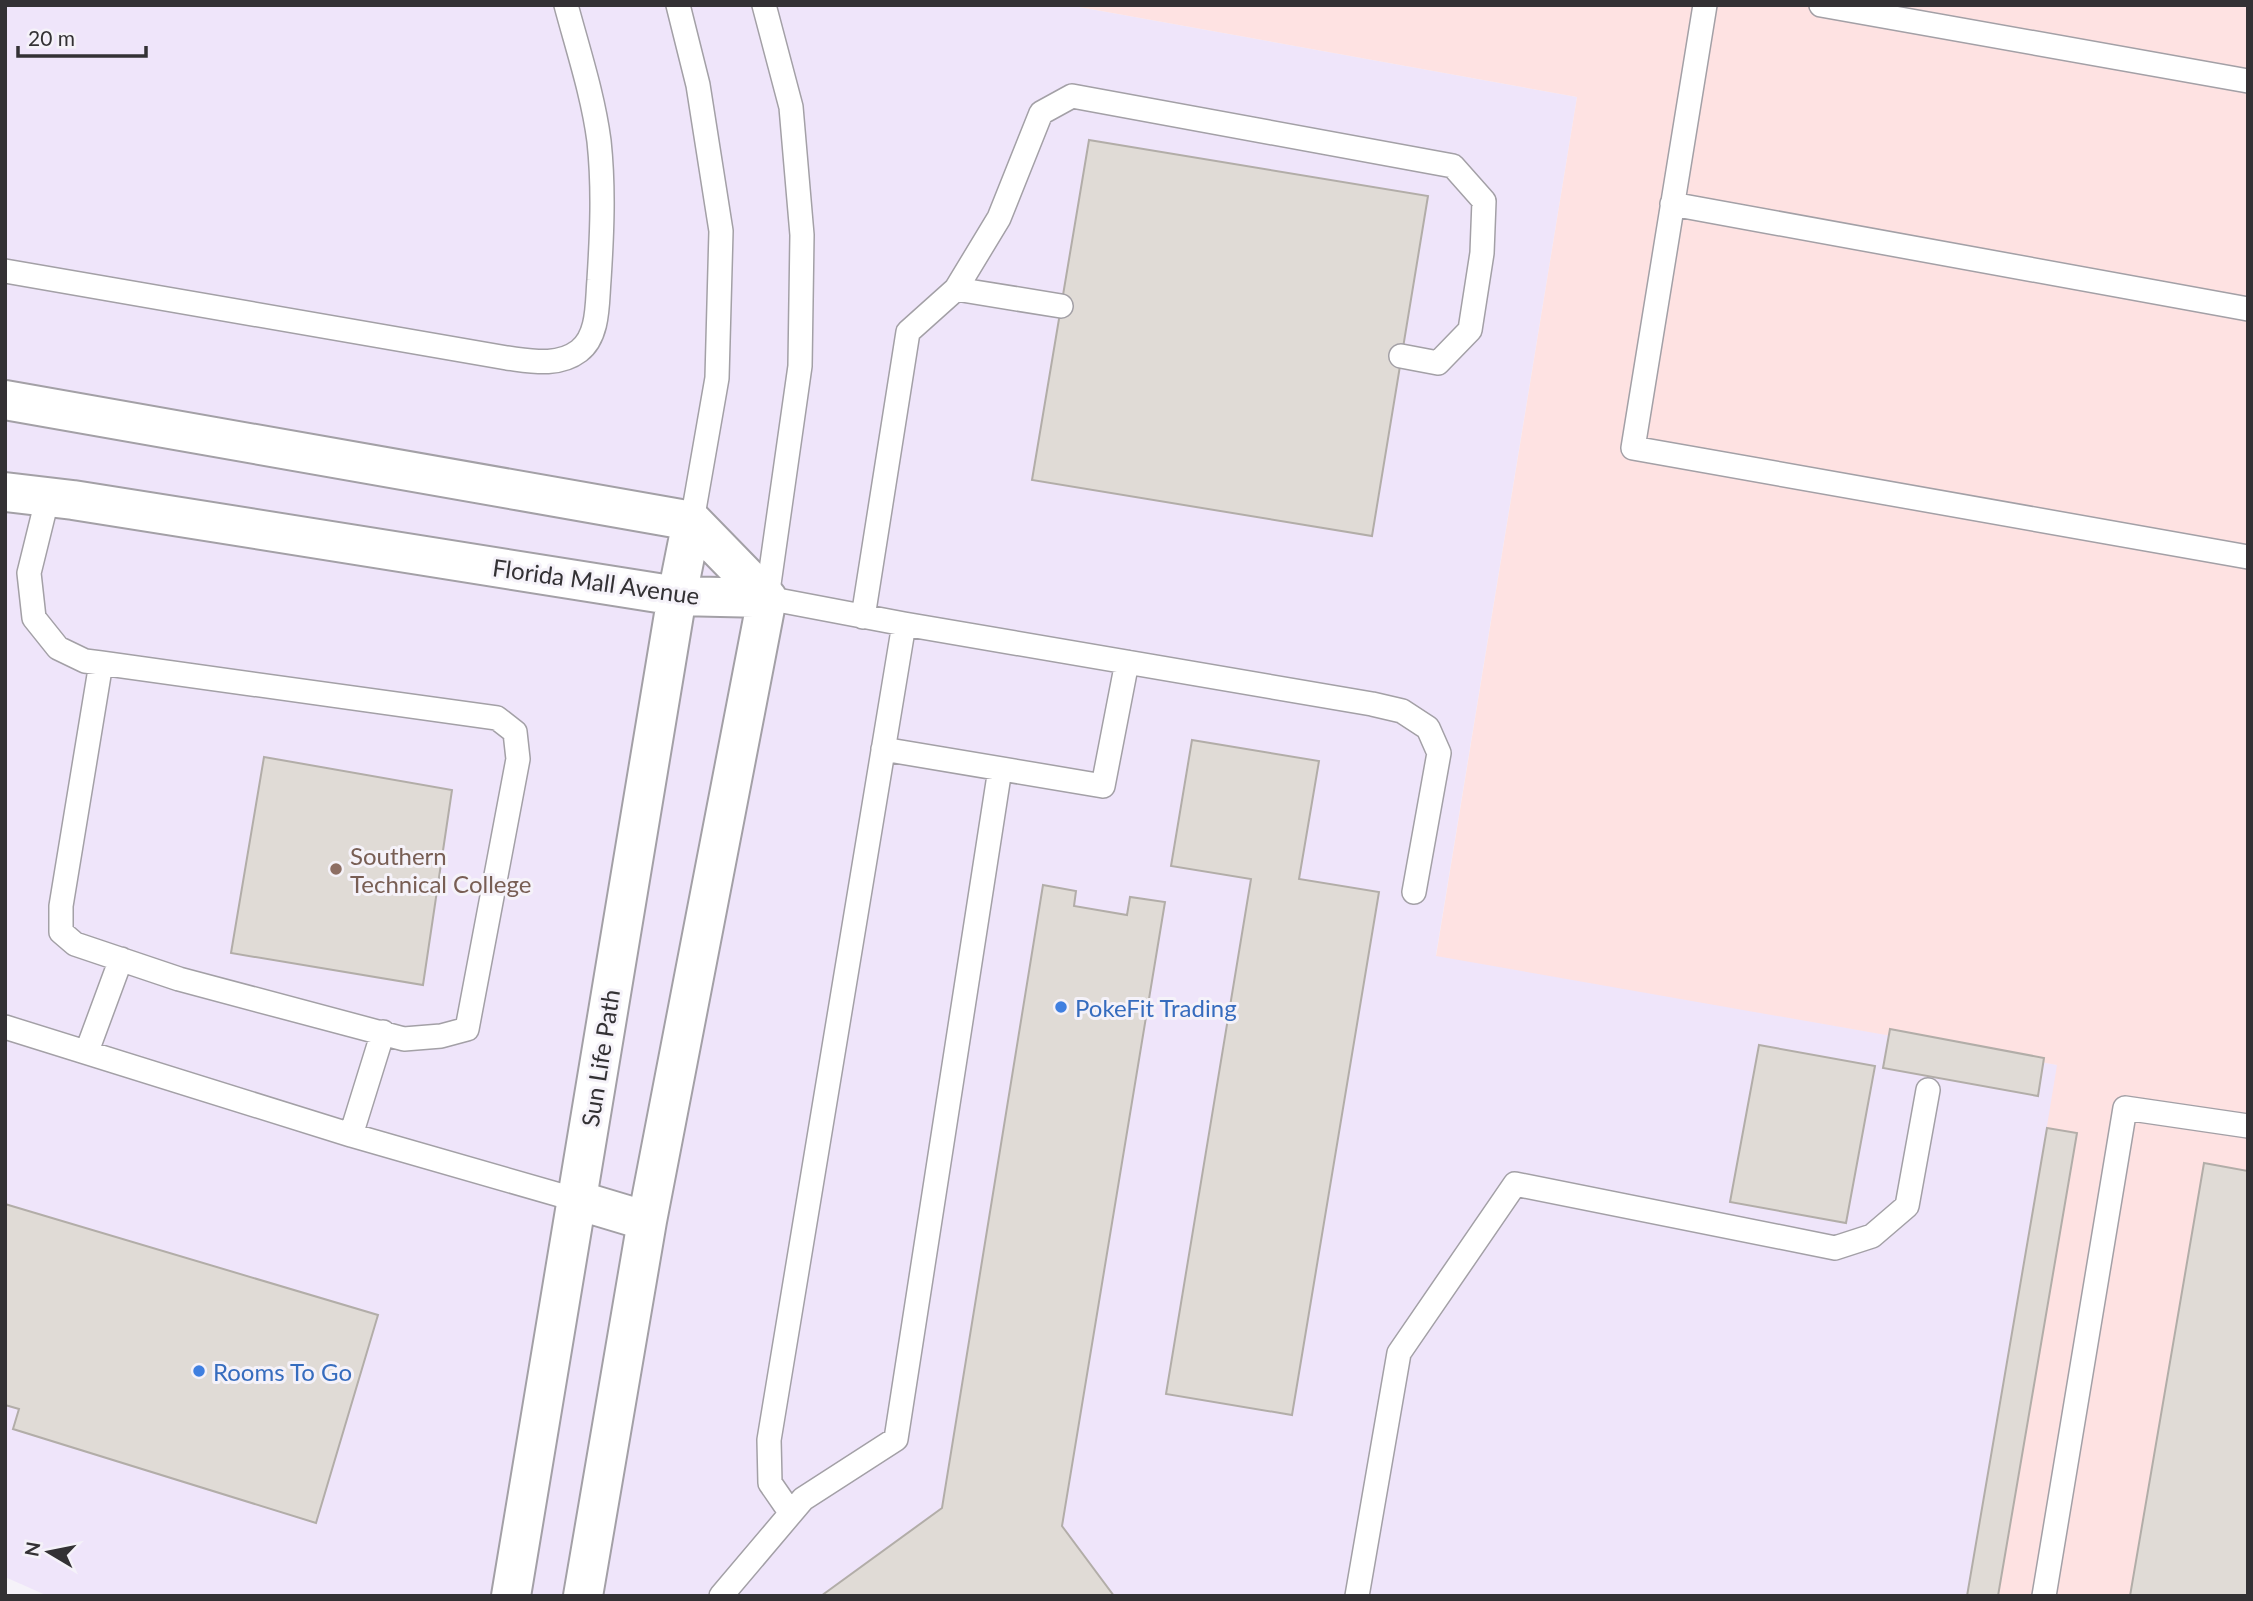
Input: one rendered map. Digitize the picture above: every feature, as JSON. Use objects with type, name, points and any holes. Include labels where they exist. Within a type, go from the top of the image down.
[{"type":"street","points":[[5,400],[692,522]]},
{"type":"street","name":"Florida Mall Avenue","points":[[5,492],[48,496],[677,596],[766,598]]},
{"type":"street","name":"Sun Life Path","points":[[511,1596],[677,596],[692,522]]},
{"type":"street","name":"Florida Mall Avenue","points":[[692,522],[766,598]]},
{"type":"street","points":[[583,1596],[647,1221],[766,598]]},
{"type":"street","points":[[577,1200],[647,1221]]},
{"type":"lane","points":[[5,271],[506,358],[540,362],[562,360],[581,350],[592,333],[597,307],[603,208],[593,108],[566,5]]},
{"type":"lane","points":[[678,5],[698,85],[721,231],[717,378],[692,522]]},
{"type":"lane","points":[[764,5],[791,107],[802,235],[800,366],[766,598],[1402,711],[1429,728],[1439,753],[1414,892]]},
{"type":"lane","points":[[1705,5],[1633,448],[2248,557]]},
{"type":"lane","points":[[1821,5],[2248,81]]},
{"type":"lane","points":[[863,617],[908,332],[956,289],[999,218],[1041,113],[1072,96],[1453,166],[1484,201],[1482,253],[1470,330],[1438,363],[1401,356]]},
{"type":"lane","points":[[1672,204],[2248,309]]},
{"type":"lane","points":[[956,289],[1061,306]]},
{"type":"lane","points":[[48,496],[29,573],[34,618],[58,648],[85,661],[101,663],[497,718],[515,732],[518,760],[467,1029],[441,1036],[404,1039],[179,979],[75,944],[61,932],[61,906],[101,663]]},
{"type":"lane","points":[[790,1512],[770,1483],[769,1440],[904,624]]},
{"type":"lane","points":[[883,749],[1103,786],[1127,663]]},
{"type":"lane","points":[[720,1596],[803,1499],[896,1439],[1000,769]]},
{"type":"lane","points":[[87,1051],[121,959]]},
{"type":"lane","points":[[5,1027],[351,1135],[577,1200]]},
{"type":"lane","points":[[351,1135],[383,1032]]},
{"type":"lane","points":[[1357,1596],[1399,1353],[1515,1184],[1835,1248],[1872,1236],[1908,1206],[1928,1090]]},
{"type":"lane","points":[[2045,1596],[2125,1108],[2248,1126]]},
{"type":"shaded area","points":[[5,5],[1068,5],[1577,97],[1436,955],[2058,1065],[1970,1596],[48,1596],[5,1577]]},
{"type":"shaded area","points":[[1068,5],[2248,5],[2248,1596],[1970,1596],[2057,1065],[1436,956],[1577,97]]},
{"type":"building","points":[[1089,140],[1428,196],[1372,536],[1032,480]]},
{"type":"building","points":[[1192,740],[1319,761],[1299,879],[1379,892],[1292,1415],[1166,1394],[1251,879],[1171,866]]},
{"type":"building","points":[[264,757],[452,790],[423,985],[231,953]]},
{"type":"building","points":[[1043,885],[1076,891],[1074,906],[1127,915],[1130,897],[1165,902],[1062,1526],[1114,1596],[821,1596],[942,1508]]},
{"type":"building","points":[[1890,1029],[2044,1058],[2038,1096],[1883,1068]]},
{"type":"building","points":[[1759,1045],[1875,1066],[1846,1223],[1730,1202]]},
{"type":"building","points":[[2047,1128],[2077,1133],[1998,1596],[1967,1596]]},
{"type":"building","points":[[2204,1163],[2248,1171],[2248,1596],[2130,1596]]},
{"type":"building","points":[[5,1204],[378,1315],[316,1523],[13,1429],[19,1409],[5,1405]]},
{"type":"place","name":"Southern Technical College","points":[[336,869]]},
{"type":"place","name":"PokeFit Trading","points":[[1061,1007]]},
{"type":"place","name":"Rooms To Go","points":[[199,1371]]}]
